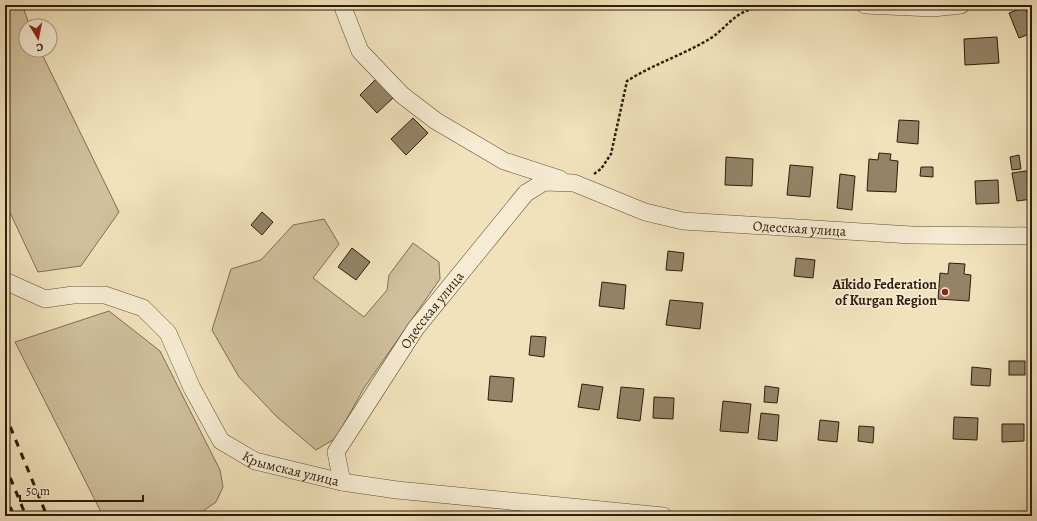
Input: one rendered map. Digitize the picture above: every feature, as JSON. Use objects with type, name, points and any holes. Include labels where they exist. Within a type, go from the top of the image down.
[{"type":"street","name":"Одесская улица","points":[[342,5],[360,52],[402,95],[436,121],[504,162],[574,183],[645,212],[683,221],[911,235],[1032,236]]},
{"type":"street","points":[[865,5],[934,8],[961,5]]},
{"type":"street","name":"Одесская улица","points":[[342,482],[336,452],[416,328],[526,193],[544,182],[574,183]]},
{"type":"street","name":"Крымская улица","points":[[5,281],[45,299],[73,295],[105,295],[143,308],[168,333],[192,388],[221,441],[255,461],[342,482],[398,490],[663,516]]},
{"type":"path","points":[[574,183],[589,178],[601,169],[611,154],[627,81],[649,68],[713,38],[738,15],[754,8],[771,5]]},
{"type":"shaded area","points":[[5,5],[22,5],[27,18],[18,18],[18,58],[44,58],[119,212],[81,266],[38,272],[5,202]]},
{"type":"shaded area","points":[[324,219],[339,244],[313,278],[364,317],[387,290],[389,275],[413,243],[439,262],[440,279],[364,388],[336,438],[316,450],[277,417],[239,377],[212,330],[231,269],[261,260],[293,225]]},
{"type":"shaded area","points":[[109,311],[160,351],[220,470],[223,487],[216,502],[196,516],[103,516],[15,342]]},
{"type":"building","points":[[1025,7],[1032,26],[1032,33],[1019,38],[1009,13]]},
{"type":"building","points":[[997,37],[999,63],[965,65],[964,39]]},
{"type":"building","points":[[376,79],[394,97],[377,113],[360,95]]},
{"type":"building","points":[[413,118],[428,133],[406,155],[391,139]]},
{"type":"building","points":[[899,120],[919,121],[918,144],[897,142]]},
{"type":"building","points":[[879,153],[891,154],[890,160],[898,161],[896,192],[867,191],[869,159],[878,160]]},
{"type":"building","points":[[1019,155],[1021,169],[1012,170],[1010,157]]},
{"type":"building","points":[[726,157],[753,159],[752,186],[725,185]]},
{"type":"building","points":[[790,165],[813,167],[810,197],[787,195]]},
{"type":"building","points":[[921,167],[933,167],[933,177],[920,176]]},
{"type":"building","points":[[1032,170],[1032,199],[1017,201],[1012,173]]},
{"type":"building","points":[[840,174],[855,176],[852,210],[837,208]]},
{"type":"building","points":[[998,180],[999,203],[976,204],[975,181]]},
{"type":"building","points":[[262,212],[273,222],[262,235],[251,225]]},
{"type":"building","points":[[352,248],[370,262],[356,280],[338,267]]},
{"type":"building","points":[[668,251],[684,253],[682,271],[666,270]]},
{"type":"building","points":[[796,258],[815,260],[813,278],[794,276]]},
{"type":"building","points":[[949,263],[965,264],[964,274],[971,275],[969,301],[938,299],[940,273],[948,274]]},
{"type":"building","points":[[1030,273],[1032,273],[1032,295],[1028,295]]},
{"type":"building","points":[[602,282],[626,285],[624,309],[599,306]]},
{"type":"building","points":[[670,300],[703,303],[700,329],[666,325]]},
{"type":"building","points":[[531,336],[546,337],[544,357],[529,355]]},
{"type":"building","points":[[1009,361],[1025,361],[1025,375],[1009,375]]},
{"type":"building","points":[[972,367],[991,369],[990,386],[971,385]]},
{"type":"building","points":[[490,376],[514,378],[512,402],[488,400]]},
{"type":"building","points":[[582,384],[603,387],[599,410],[578,407]]},
{"type":"building","points":[[765,386],[779,388],[777,403],[764,402]]},
{"type":"building","points":[[621,387],[644,389],[640,421],[617,418]]},
{"type":"building","points":[[654,397],[674,398],[673,419],[653,418]]},
{"type":"building","points":[[723,401],[751,404],[748,433],[720,431]]},
{"type":"building","points":[[761,413],[779,415],[777,441],[758,439]]},
{"type":"building","points":[[954,417],[978,418],[977,440],[953,439]]},
{"type":"building","points":[[820,420],[839,422],[837,442],[818,440]]},
{"type":"building","points":[[1002,424],[1024,424],[1024,441],[1002,442]]},
{"type":"building","points":[[859,426],[874,427],[873,443],[858,441]]},
{"type":"railway","points":[[5,414],[47,516]]},
{"type":"railway","points":[[5,465],[26,516]]},
{"type":"railway","points":[[5,494],[14,516]]},
{"type":"place","name":"Aïkido Federation of Kurgan Region","points":[[945,292]]}]
